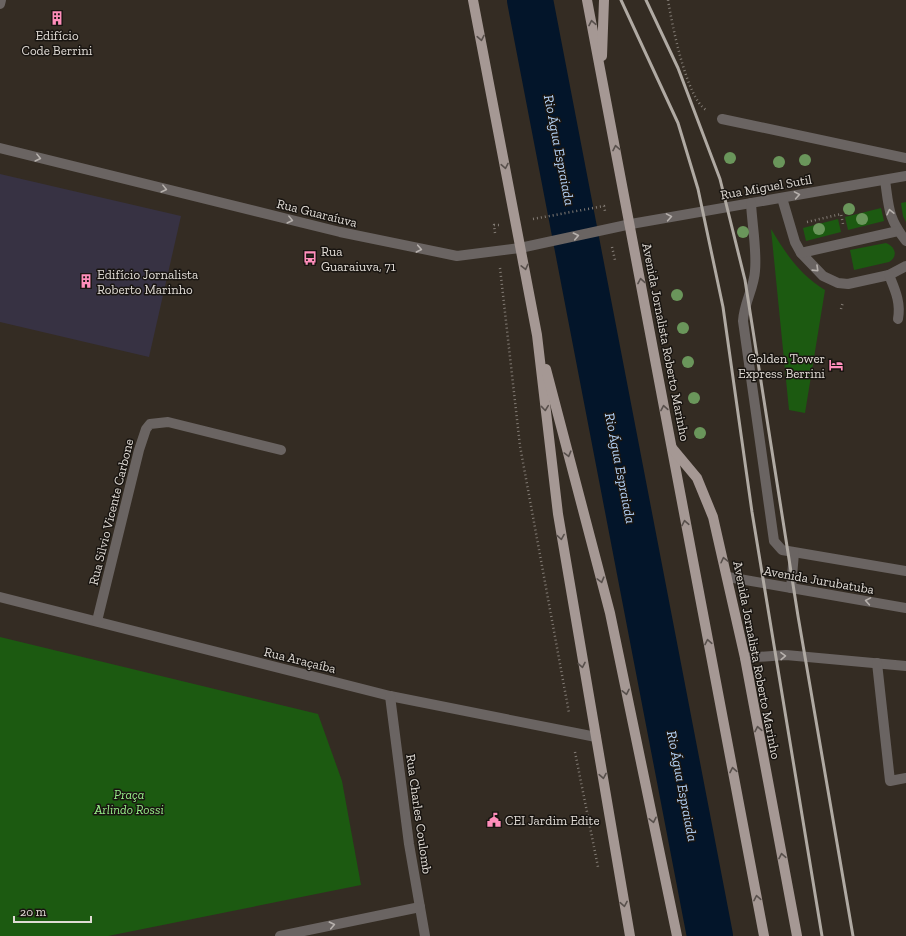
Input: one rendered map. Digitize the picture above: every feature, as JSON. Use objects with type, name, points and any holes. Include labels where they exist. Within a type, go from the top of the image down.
[{"type":"main road","points":[[473,0],[538,335],[558,514],[578,643],[596,737],[630,936]]},
{"type":"main road","name":"Avenida Jornalista Roberto Marinho","points":[[588,0],[631,224],[670,447],[697,478],[713,517],[728,577],[797,936]]},
{"type":"main road","points":[[602,74],[604,0]]},
{"type":"main road","points":[[538,335],[610,613],[677,936]]},
{"type":"main road","points":[[670,447],[764,936]]},
{"type":"street","points":[[0,4],[1,0]]},
{"type":"street","points":[[722,119],[906,158]]},
{"type":"street","name":"Rua Guaraíuva","points":[[0,148],[334,231],[457,256],[520,248],[631,224]]},
{"type":"street","name":"Rua Miguel Sutil","points":[[631,224],[906,176]]},
{"type":"street","points":[[885,180],[891,216],[898,231],[906,241]]},
{"type":"street","points":[[782,198],[789,226],[801,253],[822,276],[838,283],[848,284],[889,275],[906,266]]},
{"type":"street","points":[[751,203],[756,270],[744,307],[743,321],[774,541],[782,550],[794,553],[906,571]]},
{"type":"street","points":[[801,253],[898,231]]},
{"type":"street","points":[[889,275],[898,296],[900,308],[898,319]]},
{"type":"street","name":"Rua Silvio Vicente Carbone","points":[[97,621],[139,450],[146,429],[150,424],[168,422],[280,450]]},
{"type":"street","points":[[791,588],[794,553]]},
{"type":"street","name":"Avenida Jurubatuba","points":[[728,577],[906,608]]},
{"type":"street","name":"Rua Araçaíba","points":[[0,597],[390,696],[596,737]]},
{"type":"street","points":[[744,658],[786,655],[906,666]]},
{"type":"street","points":[[877,663],[890,781],[906,778]]},
{"type":"street","name":"Rua Charles Coulomb","points":[[390,696],[409,844],[425,936]]},
{"type":"street","points":[[280,936],[420,907]]},
{"type":"path","points":[[668,0],[684,68],[699,105],[722,119]]},
{"type":"path","points":[[516,222],[597,207]]},
{"type":"path","points":[[504,291],[520,446],[569,710]]},
{"type":"path","points":[[575,752],[599,875]]},
{"type":"shaded area","points":[[0,174],[181,216],[149,357],[0,322]]},
{"type":"green space","points":[[906,202],[906,222],[903,216],[901,203]]},
{"type":"green space","points":[[881,208],[884,221],[848,230],[845,217]]},
{"type":"green space","points":[[838,219],[841,232],[806,241],[803,228]]},
{"type":"green space","points":[[771,229],[782,247],[801,271],[825,290],[805,413],[789,410]]},
{"type":"green space","points":[[886,243],[894,249],[895,255],[892,260],[854,270],[850,250]]},
{"type":"green space","name":"Praça Arlindo Rossi","points":[[0,637],[318,714],[342,781],[361,885],[108,936],[0,936]]},
{"type":"waterway","name":"Rio Água Espraiada","points":[[530,0],[710,936]]},
{"type":"railway","points":[[621,0],[678,123],[698,189],[723,307],[752,512],[822,936]]},
{"type":"railway","points":[[646,0],[678,68],[720,179],[745,280],[798,616],[853,936]]},
{"type":"place","name":"Edifício Code Berrini","points":[[57,18]]},
{"type":"place","name":"Rua Guaraiuva, 71","points":[[310,258]]},
{"type":"place","name":"Edifício Jornalista Roberto Marinho","points":[[86,281]]},
{"type":"place","name":"Golden Tower Express Berrini","points":[[836,365]]},
{"type":"place","name":"CEI Jardim Edite","points":[[494,820]]}]
